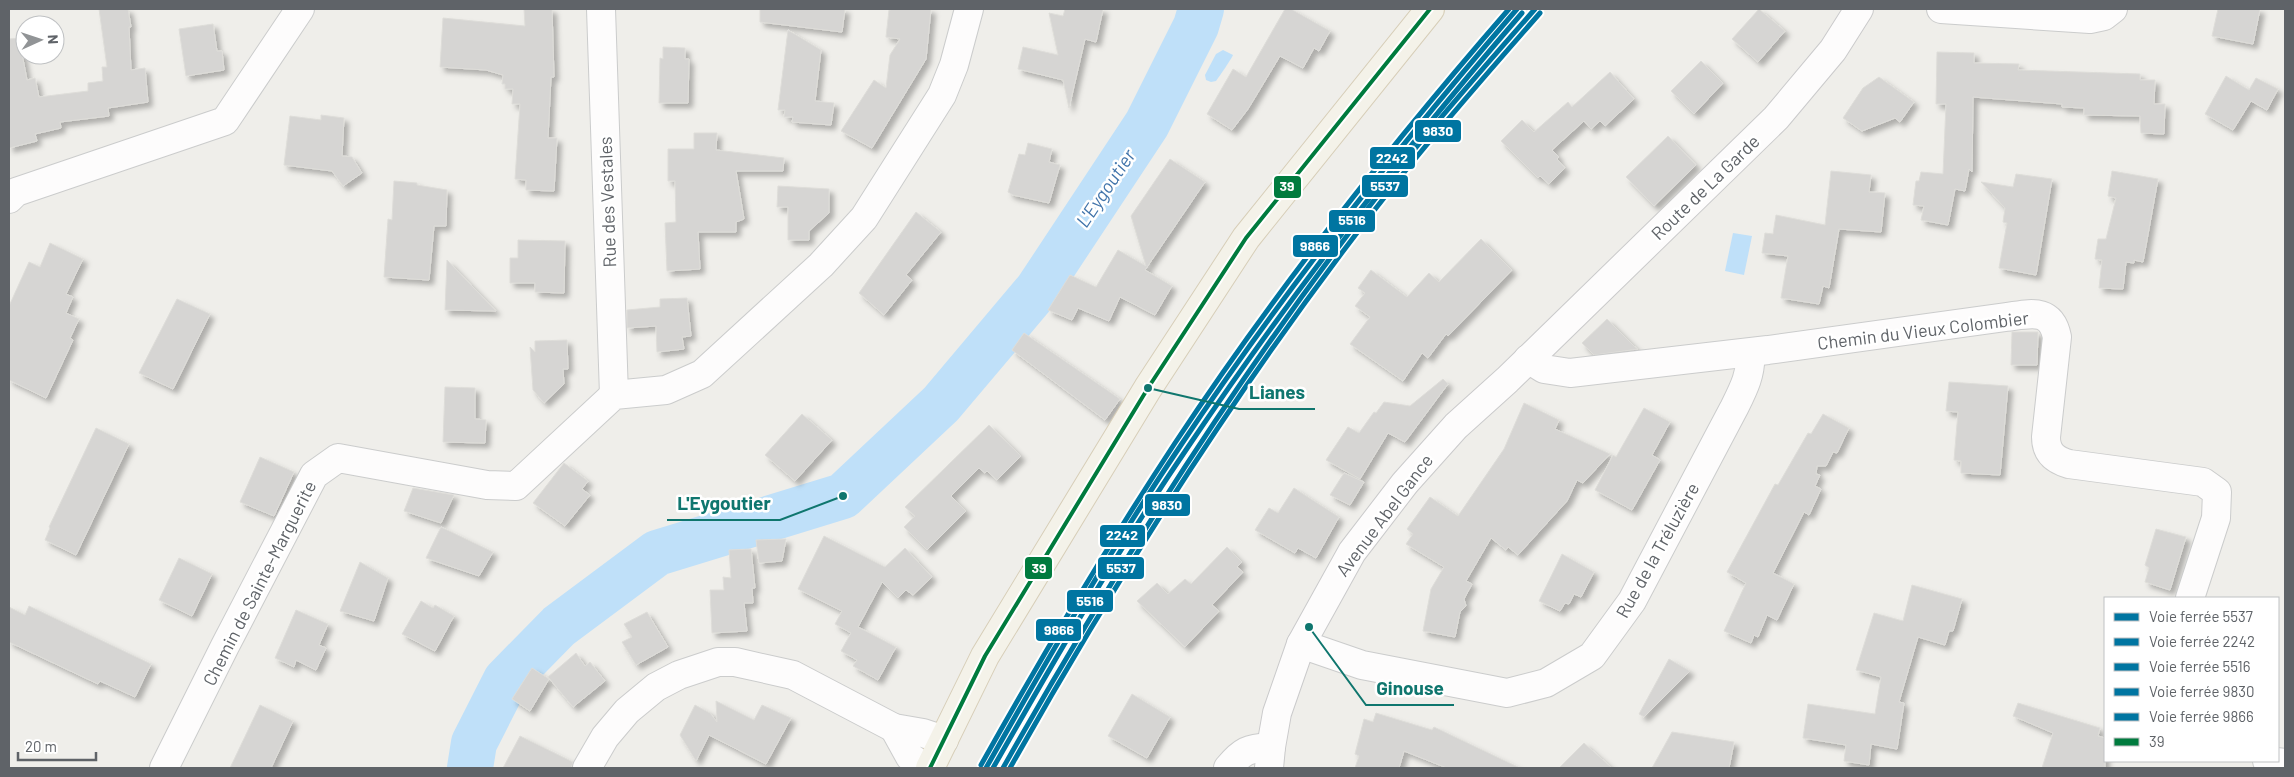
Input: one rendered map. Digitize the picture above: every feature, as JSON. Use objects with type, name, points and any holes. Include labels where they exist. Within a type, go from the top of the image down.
[{"type":"main road","points":[[928,768],[944,740],[985,656],[1158,373],[1246,238],[1430,9]]},
{"type":"street","points":[[9,199],[16,192],[225,121],[300,9]]},
{"type":"street","name":"Rue des Vestales","points":[[601,9],[614,395]]},
{"type":"street","points":[[614,395],[666,390],[702,374],[821,265],[864,218],[942,95],[954,65],[970,9]]},
{"type":"street","name":"Route de La Garde","points":[[1531,355],[1776,118],[1825,60],[1859,9]]},
{"type":"street","points":[[1941,9],[2090,19],[2104,16],[2113,9]]},
{"type":"street","name":"Chemin du Vieux Colombier","points":[[1531,355],[1544,369],[1570,373],[1750,353],[2021,315],[2036,314],[2050,319],[2056,331],[2057,344],[2046,437],[2048,450],[2052,456],[2069,464],[2203,482],[2217,492],[2216,518],[2190,597]]},
{"type":"street","name":"Rue de la Tréluzière","points":[[1301,644],[1362,665],[1507,692],[1546,683],[1592,656],[1632,601],[1734,408],[1746,383],[1750,368],[1750,353]]},
{"type":"street","name":"Avenue Abel Gance","points":[[1270,757],[1277,713],[1301,644],[1352,552],[1405,483],[1456,426],[1531,355]]},
{"type":"street","name":"Chemin de Sainte-Marguerite","points":[[164,768],[229,637],[314,475],[338,458],[487,485],[516,486],[614,395]]},
{"type":"street","points":[[587,768],[605,737],[628,711],[656,687],[679,675],[718,662],[735,662],[793,675],[894,728],[923,733],[944,740]]},
{"type":"street","points":[[894,728],[910,757],[928,768]]},
{"type":"street","points":[[1228,768],[1239,754],[1254,748],[1270,757]]},
{"type":"water","points":[[1223,50],[1233,55],[1232,57],[1216,81],[1206,80],[1205,75],[1216,54]]},
{"type":"water","points":[[1733,233],[1752,236],[1744,275],[1725,271]]},
{"type":"building","points":[[99,9],[128,9],[131,27],[129,27],[131,70],[145,68],[148,102],[108,108],[109,116],[60,122],[61,128],[35,134],[37,141],[9,148],[9,39],[15,38],[15,65],[24,65],[27,80],[35,78],[39,97],[88,91],[88,83],[103,81],[102,67],[107,67]]},
{"type":"building","points":[[524,9],[552,9],[554,77],[551,77],[548,138],[557,138],[554,191],[526,190],[526,180],[515,179],[520,104],[512,104],[513,89],[505,89],[505,84],[502,84],[503,75],[486,70],[440,67],[443,18],[525,26]]},
{"type":"building","points":[[760,9],[845,9],[842,32],[760,22]]},
{"type":"building","points":[[931,9],[926,59],[872,148],[841,131],[874,80],[886,88],[890,55],[900,39],[886,37],[889,10]]},
{"type":"building","points":[[1065,9],[1103,9],[1096,42],[1085,39],[1069,108],[1063,80],[1018,69],[1023,47],[1058,55],[1049,13],[1063,16]]},
{"type":"building","points":[[1285,9],[1291,9],[1330,31],[1319,51],[1314,48],[1303,68],[1280,56],[1248,109],[1232,130],[1207,114],[1233,69],[1246,77]]},
{"type":"building","points":[[1759,9],[1785,31],[1758,62],[1732,39]]},
{"type":"building","points":[[2218,9],[2260,9],[2253,44],[2212,36]]},
{"type":"building","points":[[213,24],[217,51],[222,51],[224,70],[186,76],[179,29]]},
{"type":"building","points":[[788,30],[821,50],[815,101],[834,103],[831,125],[792,122],[793,117],[784,117],[785,110],[778,110]]},
{"type":"building","points":[[663,47],[685,48],[685,59],[689,59],[688,103],[659,103],[660,58],[663,59]]},
{"type":"building","points":[[1937,52],[1974,53],[1974,63],[2019,64],[2018,70],[2140,74],[2140,80],[2155,80],[2154,104],[2165,104],[2164,134],[2141,133],[2140,116],[2084,115],[2084,108],[2062,107],[2062,104],[1973,97],[1972,172],[1969,169],[1965,191],[1955,189],[1948,225],[1921,220],[1924,206],[1913,205],[1916,181],[1919,181],[1921,172],[1943,174],[1946,104],[1936,104]]},
{"type":"building","points":[[1701,61],[1723,83],[1694,114],[1671,91]]},
{"type":"building","points":[[1610,72],[1634,99],[1605,126],[1600,121],[1591,129],[1584,121],[1552,150],[1559,157],[1557,159],[1565,168],[1549,184],[1540,176],[1538,178],[1501,141],[1522,120],[1534,132],[1568,102],[1572,107]]},
{"type":"building","points":[[2226,76],[2249,90],[2256,78],[2278,89],[2267,110],[2251,101],[2233,130],[2205,114]]},
{"type":"building","points":[[1879,77],[1914,102],[1900,122],[1895,118],[1862,131],[1843,118],[1863,88]]},
{"type":"building","points":[[321,115],[344,118],[342,156],[352,157],[362,173],[343,186],[332,171],[284,165],[290,116],[321,120]]},
{"type":"building","points":[[694,133],[717,133],[716,150],[784,158],[783,171],[736,171],[744,219],[736,222],[736,232],[698,232],[700,269],[667,271],[665,223],[676,222],[675,181],[668,181],[668,149],[694,149]]},
{"type":"building","points":[[1668,136],[1696,165],[1654,206],[1626,177]]},
{"type":"building","points":[[1028,143],[1052,149],[1049,162],[1060,165],[1049,203],[1013,195],[1008,192],[1019,154],[1025,155]]},
{"type":"building","points":[[1170,159],[1205,182],[1145,270],[1172,286],[1155,315],[1120,297],[1109,321],[1078,308],[1072,320],[1048,310],[1070,275],[1096,287],[1118,250],[1146,266],[1131,216]]},
{"type":"building","points":[[1831,171],[1871,175],[1869,192],[1885,193],[1881,232],[1839,229],[1829,288],[1823,286],[1819,304],[1781,298],[1788,256],[1762,253],[1765,233],[1773,234],[1776,215],[1825,225]]},
{"type":"building","points":[[2112,171],[2158,179],[2143,262],[2134,260],[2134,263],[2126,262],[2123,289],[2099,288],[2102,260],[2095,259],[2098,239],[2106,239],[2116,198],[2108,196]]},
{"type":"building","points":[[2016,174],[2052,179],[2036,275],[1999,268],[2007,223],[2003,222],[2005,208],[1981,182],[2013,187]]},
{"type":"building","points":[[394,181],[417,183],[417,185],[447,190],[446,226],[434,226],[429,280],[384,277],[388,219],[392,220]]},
{"type":"building","points":[[778,186],[829,189],[829,213],[809,231],[809,240],[788,240],[788,207],[777,207]]},
{"type":"building","points":[[916,212],[941,232],[906,275],[912,280],[884,315],[859,293]]},
{"type":"building","points":[[1481,239],[1512,270],[1448,336],[1446,334],[1428,358],[1422,353],[1403,381],[1350,344],[1370,317],[1355,306],[1365,293],[1358,288],[1371,270],[1407,297],[1429,273],[1439,282]]},
{"type":"building","points":[[518,240],[565,241],[564,293],[535,292],[535,283],[510,283],[510,258],[518,258]]},
{"type":"building","points":[[50,243],[83,259],[66,294],[73,297],[66,313],[79,319],[70,338],[73,340],[46,398],[9,380],[9,306],[29,262],[40,267]]},
{"type":"building","points":[[447,260],[496,311],[445,310]]},
{"type":"building","points":[[687,298],[691,336],[682,337],[684,349],[657,352],[656,326],[627,328],[627,310],[660,307],[660,299]]},
{"type":"building","points":[[177,299],[210,314],[173,389],[139,373]]},
{"type":"building","points":[[1607,319],[1638,349],[1594,355],[1582,343]]},
{"type":"building","points":[[2012,332],[2038,332],[2037,365],[2011,365]]},
{"type":"building","points":[[1024,333],[1120,399],[1105,420],[1012,350]]},
{"type":"building","points":[[567,340],[568,369],[563,369],[564,384],[544,403],[533,390],[530,347],[535,352],[535,341]]},
{"type":"building","points":[[1443,379],[1448,384],[1405,442],[1388,433],[1360,479],[1326,460],[1348,427],[1359,433],[1374,412],[1376,413],[1384,402],[1410,406]]},
{"type":"building","points":[[1949,382],[2008,386],[2000,475],[1961,473],[1961,461],[1954,460],[1958,412],[1946,411]]},
{"type":"building","points":[[445,387],[475,388],[475,419],[486,420],[485,443],[443,442]]},
{"type":"building","points":[[1524,403],[1559,420],[1555,429],[1610,454],[1583,483],[1577,480],[1567,501],[1518,555],[1508,547],[1506,550],[1491,538],[1466,581],[1472,584],[1464,599],[1466,606],[1460,612],[1455,637],[1423,631],[1431,589],[1444,567],[1406,544],[1413,534],[1407,529],[1430,497],[1458,516],[1504,449]]},
{"type":"building","points":[[1644,408],[1670,422],[1652,455],[1660,460],[1632,510],[1595,490],[1613,455],[1616,457]]},
{"type":"building","points":[[802,414],[832,440],[795,481],[765,455]]},
{"type":"building","points":[[1823,414],[1849,428],[1837,453],[1833,452],[1826,466],[1817,466],[1816,474],[1820,475],[1815,486],[1821,489],[1809,515],[1804,512],[1773,573],[1794,584],[1777,620],[1767,615],[1758,637],[1754,635],[1751,643],[1724,631],[1746,583],[1727,572],[1775,484],[1778,485],[1808,433],[1811,434]]},
{"type":"building","points":[[989,425],[1021,456],[997,480],[987,471],[985,473],[979,468],[951,496],[966,511],[927,550],[904,527],[915,516],[905,507]]},
{"type":"building","points":[[96,428],[129,444],[76,555],[45,540],[49,527]]},
{"type":"building","points":[[260,457],[294,472],[274,516],[240,502]]},
{"type":"building","points":[[564,463],[588,481],[582,489],[590,495],[565,526],[533,503]]},
{"type":"building","points":[[1344,473],[1364,482],[1350,505],[1330,495]]},
{"type":"building","points":[[413,488],[454,495],[441,523],[404,511]]},
{"type":"building","points":[[1294,488],[1339,517],[1316,558],[1298,548],[1295,553],[1255,530],[1269,508],[1278,513]]},
{"type":"building","points":[[441,527],[493,552],[479,576],[426,558]]},
{"type":"building","points":[[2156,529],[2186,537],[2170,590],[2145,582],[2149,568],[2145,565]]},
{"type":"building","points":[[824,536],[885,567],[905,548],[932,577],[913,595],[906,590],[898,598],[882,582],[858,627],[896,647],[878,680],[853,666],[857,660],[841,651],[851,633],[835,624],[842,611],[798,589]]},
{"type":"building","points":[[786,539],[782,561],[759,563],[756,540]]},
{"type":"building","points":[[1227,547],[1242,562],[1237,567],[1243,572],[1212,605],[1219,611],[1185,647],[1137,601],[1157,583],[1168,594],[1185,579],[1191,584]]},
{"type":"building","points":[[751,549],[755,588],[752,588],[753,603],[744,603],[747,631],[712,633],[710,590],[724,590],[723,577],[731,578],[729,550]]},
{"type":"building","points":[[1562,554],[1594,572],[1581,597],[1574,594],[1569,604],[1565,603],[1560,611],[1539,601]]},
{"type":"building","points":[[179,558],[212,574],[192,616],[159,600]]},
{"type":"building","points":[[360,562],[388,578],[374,621],[340,611]]},
{"type":"building","points":[[1912,585],[1962,599],[1953,631],[1949,631],[1945,645],[1918,637],[1899,702],[1904,703],[1897,749],[1871,744],[1869,765],[1844,761],[1846,745],[1803,738],[1808,704],[1875,714],[1881,677],[1856,670],[1874,613],[1903,621]]},
{"type":"building","points":[[421,601],[433,608],[435,605],[454,616],[435,651],[402,634]]},
{"type":"building","points":[[29,606],[151,664],[135,697],[100,681],[98,684],[9,642],[9,607],[25,615]]},
{"type":"building","points":[[296,610],[328,624],[319,645],[326,648],[316,670],[296,660],[294,667],[275,658]]},
{"type":"building","points":[[647,612],[668,647],[636,665],[622,642],[632,637],[624,624]]},
{"type":"building","points":[[576,653],[585,666],[590,662],[605,681],[573,707],[548,677]]},
{"type":"building","points":[[1669,659],[1690,671],[1644,717],[1639,714]]},
{"type":"building","points":[[532,668],[549,679],[530,711],[512,699]]},
{"type":"building","points":[[1132,694],[1170,717],[1147,758],[1108,736]]},
{"type":"building","points":[[716,701],[754,720],[762,705],[791,718],[766,764],[709,735],[696,761],[680,735],[695,705],[710,713],[717,722]]},
{"type":"building","points":[[2018,703],[2100,728],[2098,736],[2104,738],[2105,768],[2042,768],[2053,733],[2013,716]]},
{"type":"building","points":[[260,705],[293,721],[271,768],[230,768]]},
{"type":"building","points":[[1376,713],[1432,730],[1434,727],[1520,768],[1447,768],[1404,751],[1399,768],[1355,768],[1359,756],[1355,754],[1364,719],[1373,722]]},
{"type":"building","points":[[1672,732],[1734,742],[1729,768],[1652,768]]},
{"type":"building","points":[[520,736],[573,762],[571,768],[503,768]]},
{"type":"building","points":[[1584,743],[1612,768],[1559,768]]},
{"type":"waterway","name":"L'Eygoutier","points":[[470,768],[474,743],[506,680],[559,626],[657,553],[843,496],[941,404],[1038,289],[1147,124],[1196,26],[1201,9]]},
{"type":"rail line","name":"9866","points":[[981,765],[1099,562],[1213,386],[1335,220],[1420,114],[1509,9]]},
{"type":"rail line","name":"2242","points":[[986,768],[1056,645],[1105,564],[1155,484],[1220,388],[1300,276],[1342,222],[1428,114],[1517,9]]},
{"type":"rail line","name":"5537","points":[[1003,768],[1092,615],[1139,539],[1186,465],[1286,318],[1393,176],[1535,9]]},
{"type":"rail line","name":"5516","points":[[993,768],[1111,566],[1227,390],[1266,335],[1390,171],[1522,13]]},
{"type":"rail line","name":"9830","points":[[1010,768],[1145,540],[1241,393],[1344,250],[1415,158],[1540,13]]},
{"type":"transit line","name":"39","points":[[930,768],[985,656],[1148,388],[1246,238],[1430,9]]},
{"type":"place","name":"Lianes","points":[[1148,388]]},
{"type":"place","name":"L'Eygoutier","points":[[843,496]]},
{"type":"place","name":"Ginouse","points":[[1309,627]]}]
